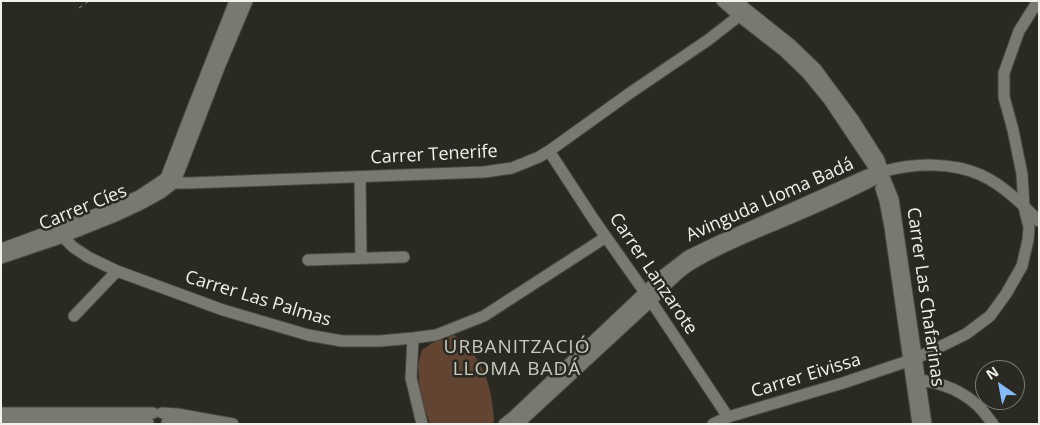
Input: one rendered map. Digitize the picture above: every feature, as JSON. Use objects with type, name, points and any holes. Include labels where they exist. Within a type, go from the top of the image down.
[{"type":"street","points":[[170,180],[194,105],[236,1]]},
{"type":"street","points":[[170,180],[180,169],[220,64],[247,1]]},
{"type":"street","points":[[722,1],[784,51],[807,73],[829,100],[880,174]]},
{"type":"street","points":[[736,1],[790,44],[816,69],[853,119],[879,160],[880,174]]},
{"type":"street","name":"Carrer Eivissa","points":[[713,424],[728,417],[844,383],[912,360],[966,334],[990,316],[1006,294],[1022,266],[1028,240],[1029,228],[1024,207],[1022,174],[1004,97],[1004,73],[1019,31],[1038,1]]},
{"type":"street","points":[[739,16],[752,14]]},
{"type":"street","name":"Carrer Tenerife","points":[[170,180],[360,177],[484,172],[512,168],[539,158],[708,40],[739,16]]},
{"type":"street","name":"Carrer Lanzarote","points":[[549,151],[728,417]]},
{"type":"street","name":"Avinguda Lloma Badá","points":[[518,424],[648,296],[662,276],[688,256],[865,176],[880,174],[902,167],[954,167],[981,175],[1001,188],[1039,221]]},
{"type":"street","name":"Carrer Las Chafarinas","points":[[880,174],[893,199],[918,424]]},
{"type":"street","points":[[360,177],[361,258]]},
{"type":"street","name":"Carrer Cíes","points":[[1,249],[113,217],[161,194],[170,180]]},
{"type":"street","name":"Carrer Cíes","points":[[1,258],[61,233]]},
{"type":"street","name":"Carrer Las Palmas","points":[[61,233],[73,247],[88,257],[117,271],[223,310],[308,335],[342,341],[380,341],[414,338],[436,334],[484,316],[606,237]]},
{"type":"street","points":[[308,260],[404,257]]},
{"type":"street","points":[[74,316],[117,271]]},
{"type":"street","name":"Avinguda Lloma Badá","points":[[504,424],[648,296]]},
{"type":"street","points":[[414,338],[411,378],[422,424]]},
{"type":"street","name":"Carrer Las Chafarinas","points":[[912,360],[920,380],[926,424]]},
{"type":"street","points":[[920,380],[937,382],[961,392],[978,405],[993,424]]},
{"type":"street","points":[[1,413],[157,420],[189,424]]},
{"type":"street","points":[[1,422],[157,420],[177,414],[233,424]]},
{"type":"path","points":[[79,8],[89,1]]},
{"type":"shaded area","points":[[454,335],[473,353],[484,374],[493,409],[494,422],[491,424],[430,424],[420,395],[418,365],[422,350],[432,343]]},
{"type":"district","name":"URBANITZACIÓ LLOMA BADÁ","points":[[517,359]]}]
